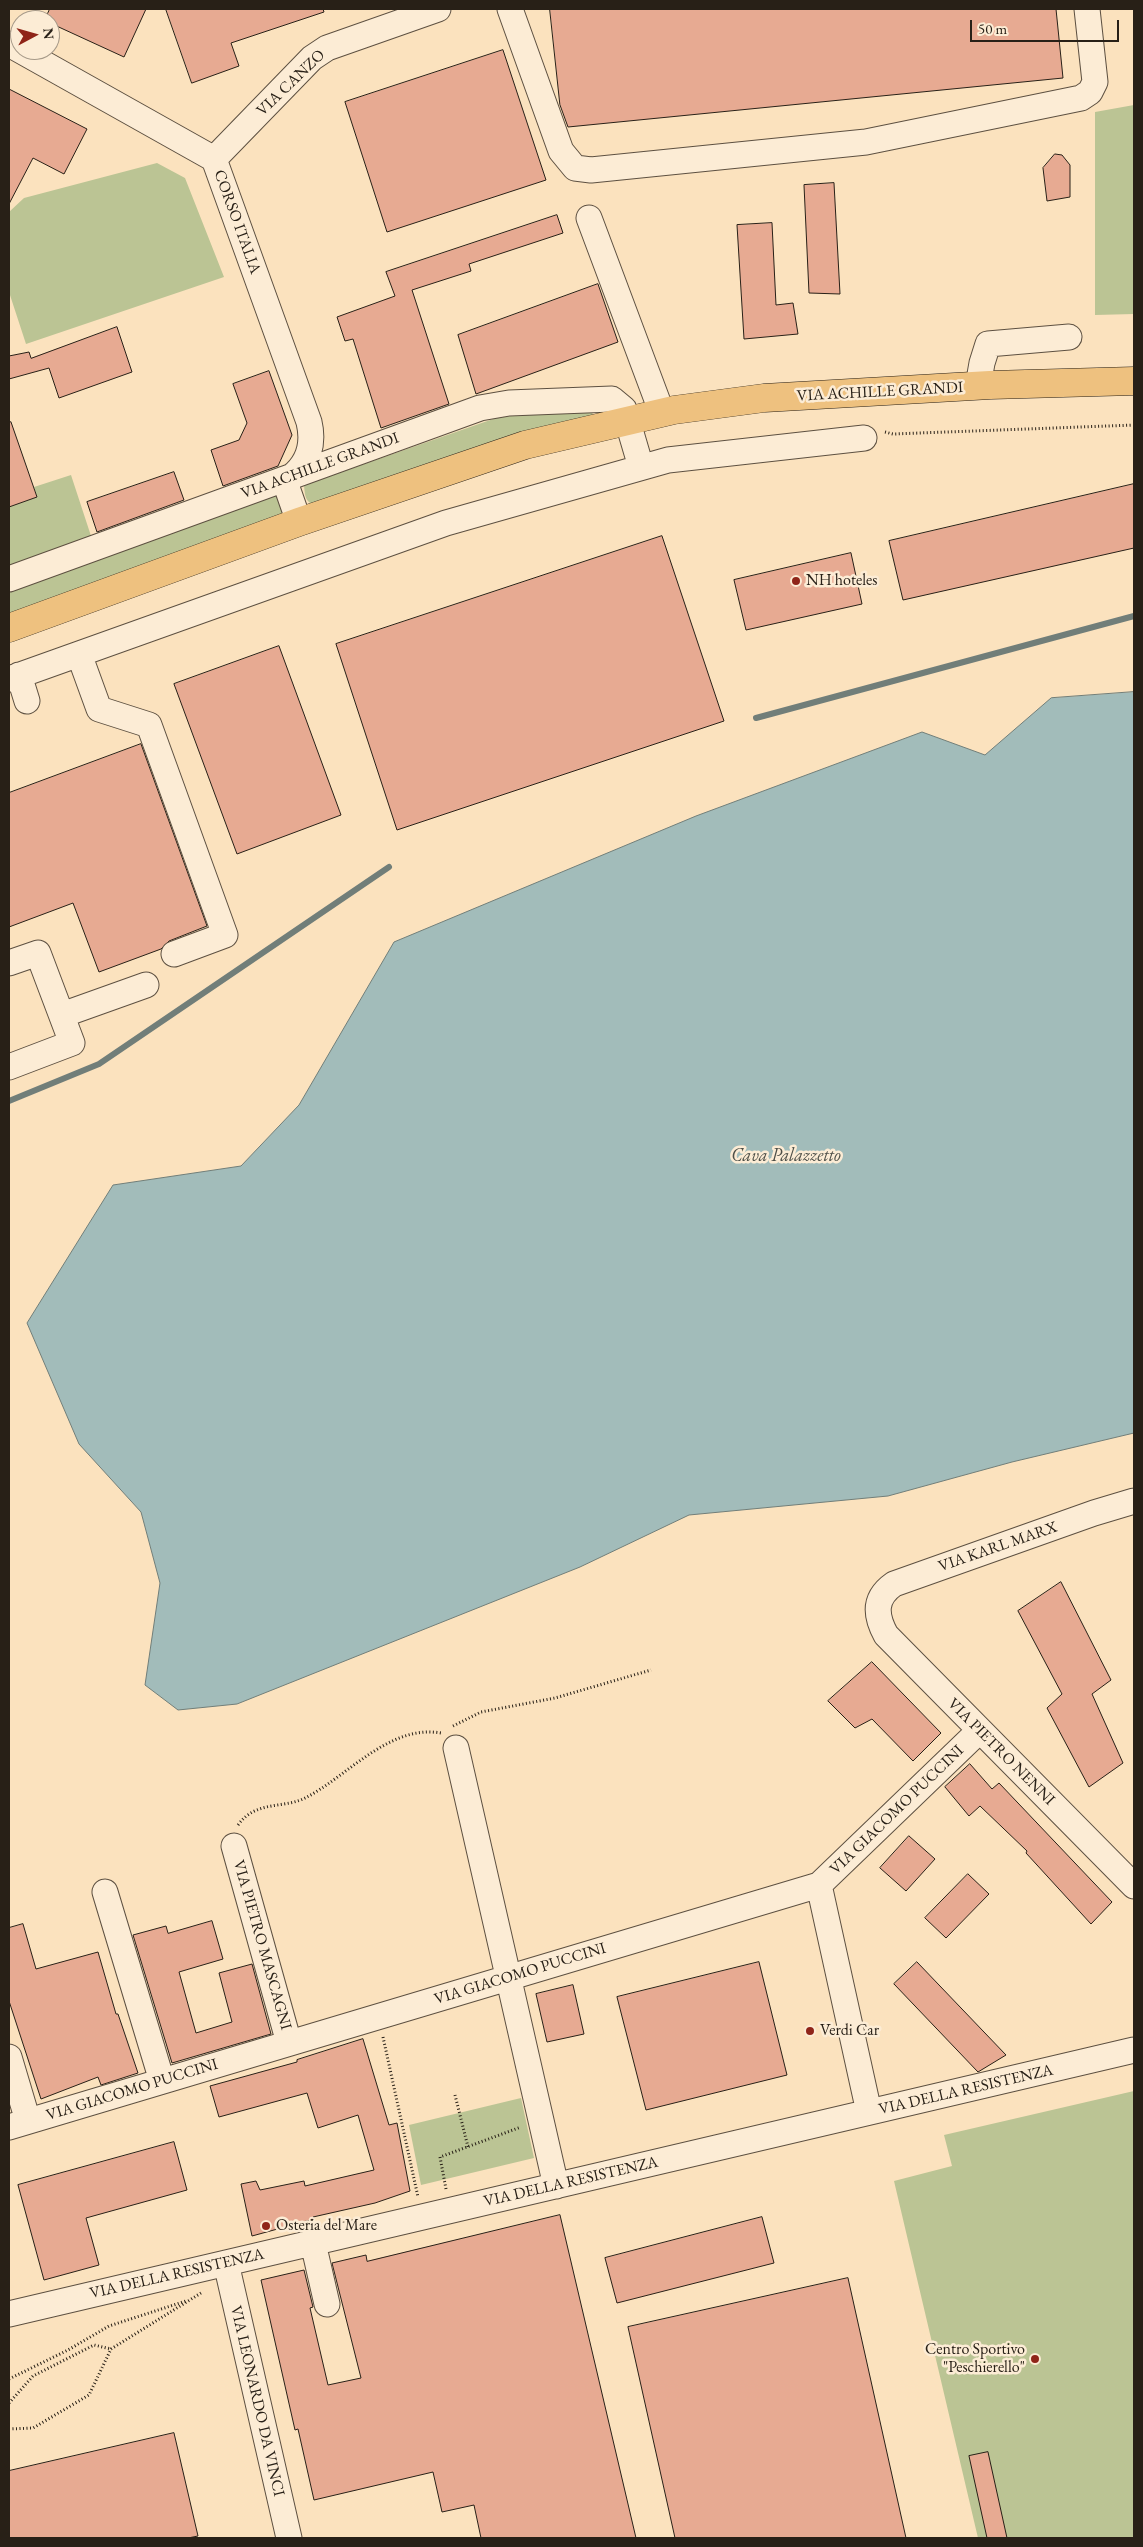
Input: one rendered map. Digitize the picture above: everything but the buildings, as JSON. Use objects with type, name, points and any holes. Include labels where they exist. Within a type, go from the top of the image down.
[{"type":"main road","name":"VIA ACHILLE GRANDI","points":[[9,628],[300,522],[525,445],[662,413],[724,402],[764,398],[978,386],[1134,381]]},
{"type":"street","name":"VIA CANZO","points":[[214,159],[312,58],[326,48],[397,15],[438,9]]},
{"type":"street","points":[[510,9],[561,151],[575,168],[591,170],[866,142],[1081,98],[1090,92],[1095,82],[1087,9]]},
{"type":"street","name":"CORSO ITALIA","points":[[9,44],[214,159],[309,422],[311,441],[308,453],[299,470],[288,478]]},
{"type":"street","points":[[590,218],[662,413]]},
{"type":"street","points":[[978,386],[988,344],[1069,337]]},
{"type":"street","name":"VIA ACHILLE GRANDI","points":[[9,579],[480,408],[509,403],[612,399],[624,409],[628,421]]},
{"type":"street","points":[[628,421],[641,467]]},
{"type":"street","name":"CORSO ITALIA","points":[[309,422],[324,440],[340,452],[352,455]]},
{"type":"street","points":[[27,700],[14,677],[446,523],[668,460],[864,438]]},
{"type":"street","points":[[288,478],[300,522]]},
{"type":"street","points":[[79,654],[98,710],[149,726],[225,935],[174,954]]},
{"type":"street","points":[[9,963],[38,952],[72,1043],[9,1067]]},
{"type":"street","points":[[62,1015],[146,985]]},
{"type":"street","name":"VIA KARL MARX","points":[[877,1611],[879,1598],[884,1590],[894,1584],[1094,1513],[1134,1501]]},
{"type":"street","name":"VIA PIETRO NENNI","points":[[877,1611],[880,1624],[886,1635],[1134,1886]]},
{"type":"street","name":"VIA GIACOMO PUCCINI","points":[[18,2124],[819,1885],[979,1731]]},
{"type":"street","points":[[452,1742],[556,2186]]},
{"type":"street","name":"VIA PIETRO MASCAGNI","points":[[234,1846],[289,2043]]},
{"type":"street","points":[[819,1885],[868,2112]]},
{"type":"street","points":[[104,1892],[162,2081]]},
{"type":"street","name":"VIA DELLA RESISTENZA","points":[[9,2314],[228,2269],[313,2243],[1134,2050]]},
{"type":"street","points":[[9,2057],[18,2124]]},
{"type":"street","points":[[313,2243],[327,2304]]},
{"type":"street","name":"VIA LEONARDO DA VINCI","points":[[228,2269],[289,2538]]},
{"type":"path","points":[[234,1846],[233,1834],[236,1828],[252,1812],[305,1798],[392,1741],[432,1731],[452,1742],[456,1723],[481,1712],[555,1698],[651,1670]]},
{"type":"path","points":[[378,2016],[423,2217]]},
{"type":"path","points":[[456,2095],[468,2147]]},
{"type":"path","points":[[451,2210],[440,2157],[540,2119]]},
{"type":"path","points":[[9,2429],[33,2428],[89,2395],[111,2349],[191,2299],[228,2269]]},
{"type":"path","points":[[9,2379],[68,2350],[110,2326],[191,2299]]},
{"type":"path","points":[[9,2403],[33,2376],[94,2345],[111,2349]]},
{"type":"green space","points":[[1134,105],[1134,314],[1095,315],[1095,112]]},
{"type":"green space","points":[[157,163],[185,178],[224,277],[26,344],[9,292],[9,212],[24,198]]},
{"type":"green space","points":[[591,405],[593,417],[316,506],[310,503],[305,495],[304,485],[496,418]]},
{"type":"green space","points":[[71,475],[91,536],[9,566],[9,507],[37,497],[34,487]]},
{"type":"green space","points":[[280,495],[285,514],[9,617],[9,590]]},
{"type":"green space","name":"Centro Sportivo \"Peschierello\"","points":[[1134,2091],[1134,2538],[978,2538],[894,2181],[952,2166],[944,2135]]},
{"type":"green space","points":[[521,2098],[534,2158],[421,2185],[409,2125]]},
{"type":"water","name":"Cava Palazzetto","points":[[1134,692],[1134,1433],[1012,1462],[888,1496],[689,1515],[580,1567],[237,1704],[178,1710],[145,1685],[160,1583],[141,1512],[79,1444],[27,1323],[113,1185],[241,1166],[299,1105],[394,942],[696,816],[922,732],[985,755],[1051,698]]},
{"type":"waterway","points":[[756,718],[1134,616]]},
{"type":"waterway","points":[[9,1101],[99,1064],[389,867]]},
{"type":"place","name":"NH hoteles","points":[[796,581]]},
{"type":"place","name":"Verdi Car","points":[[810,2031]]},
{"type":"place","name":"Osteria del Mare","points":[[266,2226]]},
{"type":"place","name":"Centro Sportivo \"Peschierello\"","points":[[1035,2359]]}]
